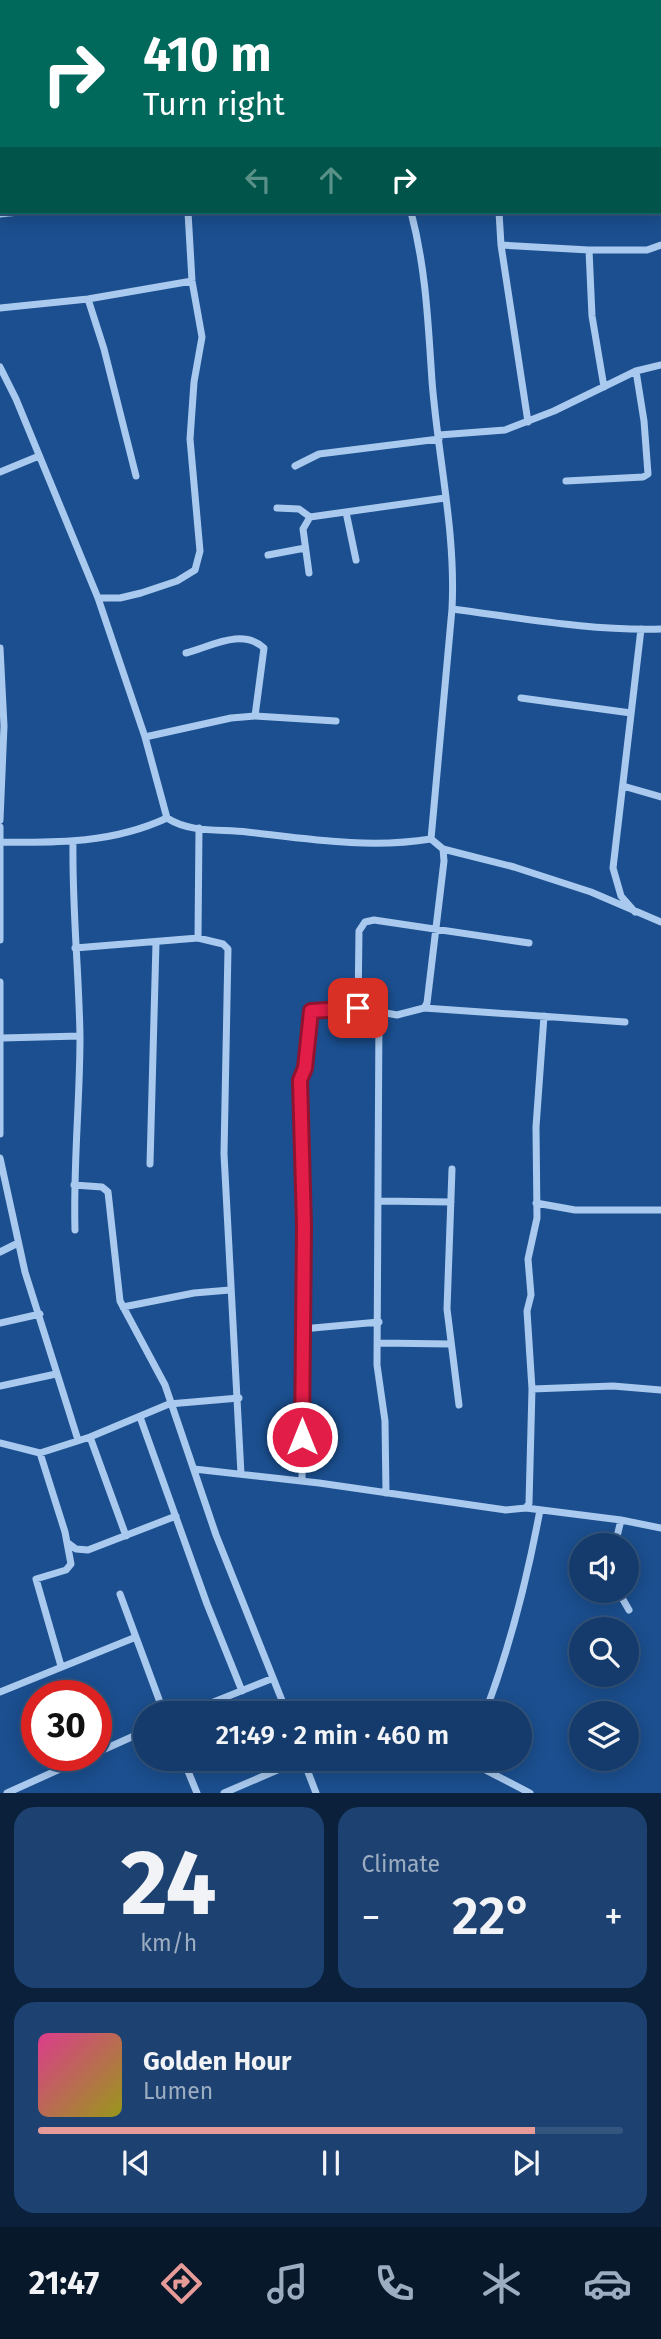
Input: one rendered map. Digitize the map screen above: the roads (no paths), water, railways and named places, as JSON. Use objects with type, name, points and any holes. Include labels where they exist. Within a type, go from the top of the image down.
[{"type":"street","points":[[97,598],[120,598],[177,581],[195,570],[200,551],[190,439],[194,382],[201,337],[192,281],[188,214]]},
{"type":"street","points":[[411,214],[428,292],[432,381],[453,548],[452,609],[431,839]]},
{"type":"street","points":[[499,214],[501,245],[528,422]]},
{"type":"street","points":[[501,245],[589,250],[647,250],[661,245]]},
{"type":"street","points":[[589,250],[592,316],[604,387]]},
{"type":"street","points":[[0,308],[88,299],[192,281]]},
{"type":"street","points":[[88,299],[104,349],[136,476]]},
{"type":"street","points":[[295,466],[319,454],[505,430],[528,422],[636,371],[661,365]]},
{"type":"street","points":[[0,366],[97,598],[145,737],[167,818],[178,825],[296,840],[395,844],[431,839],[443,849],[514,867],[591,892],[661,922]]},
{"type":"street","points":[[566,481],[643,477],[648,474],[645,421],[636,371]]},
{"type":"street","points":[[0,472],[38,456]]},
{"type":"street","points":[[277,508],[299,509],[310,517],[445,498]]},
{"type":"street","points":[[346,512],[356,560]]},
{"type":"street","points":[[309,573],[303,529],[310,517]]},
{"type":"street","points":[[268,555],[305,548]]},
{"type":"street","points":[[452,609],[661,629]]},
{"type":"street","points":[[635,912],[621,896],[613,868],[641,629]]},
{"type":"street","points":[[186,653],[243,636],[256,640],[264,648],[255,716]]},
{"type":"street","points":[[0,648],[4,726],[0,820]]},
{"type":"street","points":[[521,698],[631,713]]},
{"type":"street","points":[[145,737],[255,716],[336,720]]},
{"type":"street","points":[[623,786],[661,797]]},
{"type":"street","points":[[0,842],[74,843],[125,833],[167,818]]},
{"type":"street","points":[[0,827],[0,940]]},
{"type":"street","points":[[198,938],[199,828]]},
{"type":"street","points":[[74,843],[75,948],[80,1036],[74,1185],[75,1230]]},
{"type":"street","points":[[424,1008],[427,1003],[443,849]]},
{"type":"street","points":[[358,1008],[359,931],[365,922],[374,920],[436,927],[529,943]]},
{"type":"street","points":[[75,948],[198,938],[223,944],[228,949],[230,957],[224,1154],[241,1474]]},
{"type":"street","points":[[149,1164],[156,943]]},
{"type":"street","points":[[0,982],[0,1134]]},
{"type":"street","points":[[302,1481],[304,1227],[300,1080],[305,1068],[311,1011],[358,1008],[379,1013],[406,1014],[424,1008],[625,1022]]},
{"type":"street","points":[[379,1013],[377,1366],[385,1421],[386,1493]]},
{"type":"street","points":[[526,1508],[529,1503],[532,1389],[527,1311],[531,1295],[528,1259],[536,1225],[536,1127],[544,1016]]},
{"type":"street","points":[[2,1038],[80,1036]]},
{"type":"street","points":[[0,1158],[18,1243],[78,1440]]},
{"type":"street","points":[[453,1169],[447,1309],[459,1405]]},
{"type":"street","points":[[74,1185],[102,1188],[108,1192],[123,1307],[159,1371],[216,1535],[281,1701]]},
{"type":"street","points":[[380,1201],[451,1202]]},
{"type":"street","points":[[536,1203],[575,1210],[661,1210]]},
{"type":"street","points":[[0,1208],[10,1207]]},
{"type":"street","points":[[0,1252],[18,1243]]},
{"type":"street","points":[[123,1307],[194,1293],[230,1290]]},
{"type":"street","points":[[0,1324],[40,1314]]},
{"type":"street","points":[[302,1329],[379,1322]]},
{"type":"street","points":[[379,1343],[450,1344]]},
{"type":"street","points":[[0,1386],[56,1374]]},
{"type":"street","points":[[532,1389],[613,1386],[661,1390]]},
{"type":"street","points":[[0,1443],[40,1453],[90,1437],[169,1404],[239,1398]]},
{"type":"street","points":[[140,1417],[242,1691]]},
{"type":"street","points":[[90,1437],[126,1536]]},
{"type":"street","points":[[40,1453],[71,1564],[66,1570],[36,1579],[61,1666]]},
{"type":"street","points":[[194,1469],[302,1481],[506,1510],[526,1508],[621,1520],[661,1528]]},
{"type":"street","points":[[489,1701],[526,1584],[540,1510]]},
{"type":"street","points":[[67,1542],[82,1551],[176,1516]]},
{"type":"street","points":[[618,1533],[621,1520]]},
{"type":"street","points":[[120,1594],[160,1701]]},
{"type":"street","points":[[625,1603],[629,1610]]},
{"type":"street","points":[[0,1692],[136,1637]]},
{"type":"street","points":[[217,1701],[271,1679]]},
{"type":"street","points":[[112,1746],[133,1736]]},
{"type":"street","points":[[11,1792],[56,1771]]},
{"type":"street","points":[[188,1771],[197,1793]]},
{"type":"street","points":[[224,1793],[275,1771]]},
{"type":"street","points":[[308,1771],[316,1793]]},
{"type":"street","points":[[486,1771],[530,1793]]}]
